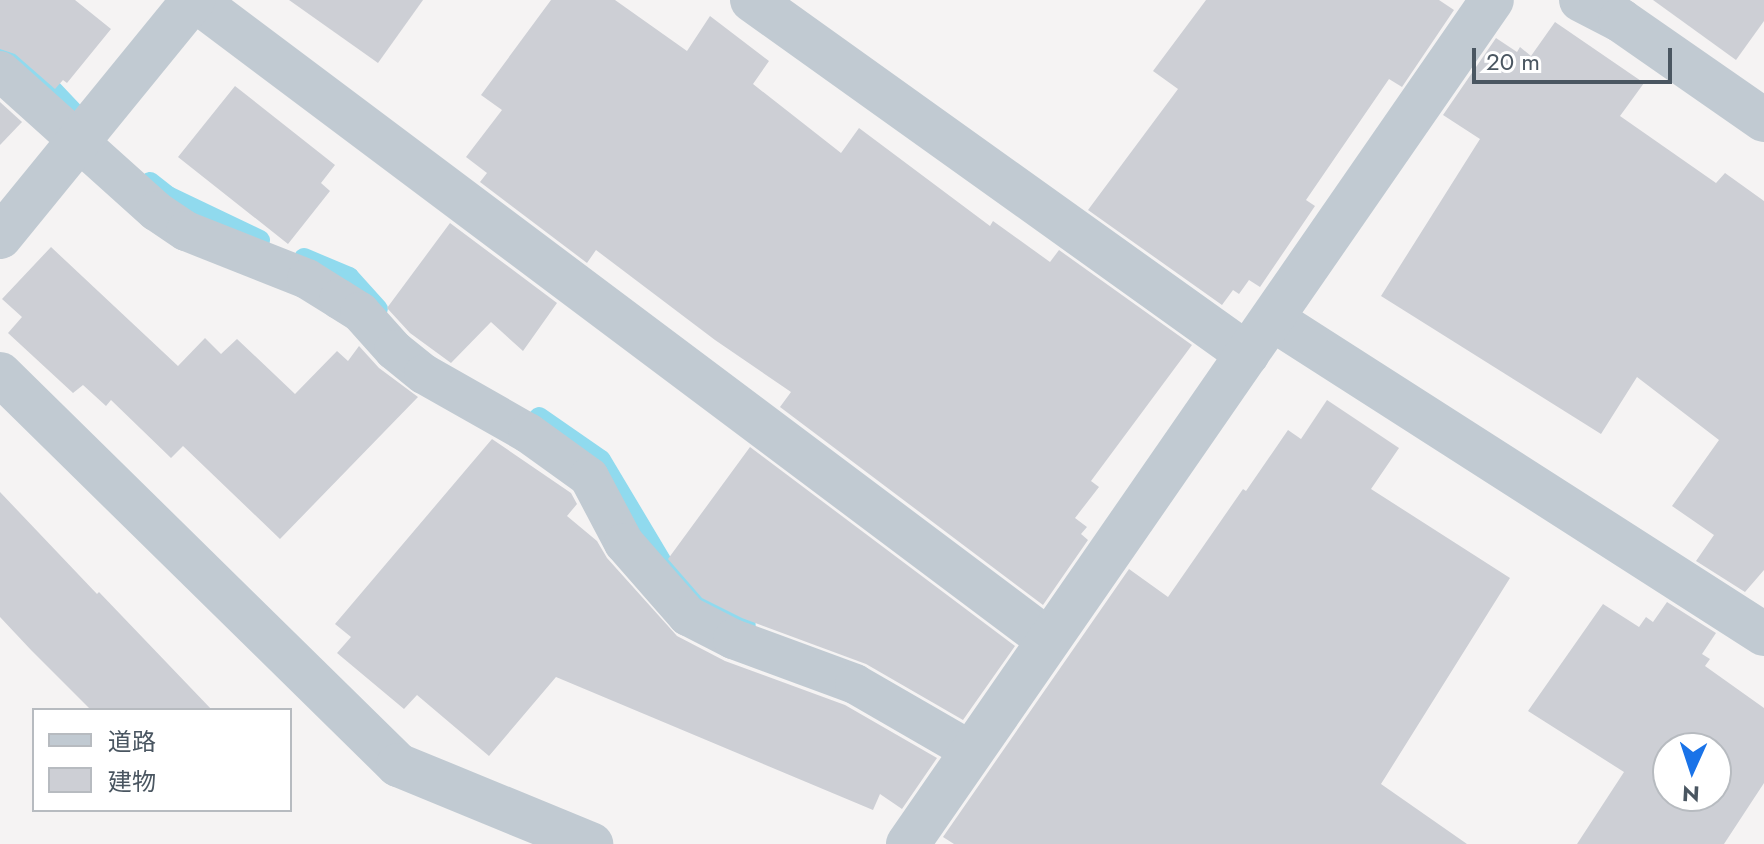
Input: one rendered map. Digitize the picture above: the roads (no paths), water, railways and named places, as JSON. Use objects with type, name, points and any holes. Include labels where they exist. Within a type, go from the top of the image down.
[{"type":"street","points":[[0,237],[194,0],[1047,639]]},
{"type":"street","points":[[752,0],[1247,354]]},
{"type":"street","points":[[908,844],[1492,0]]},
{"type":"street","points":[[1581,0],[1620,20],[1764,120]]},
{"type":"street","points":[[1272,319],[1764,634]]},
{"type":"street","points":[[0,374],[398,765],[591,844]]},
{"type":"lane","points":[[0,71],[156,211],[186,231],[278,267],[339,299],[360,312],[394,350],[424,374],[528,433],[589,477],[624,543],[688,616],[733,639],[855,684],[971,751]]},
{"type":"waterway","points":[[0,47],[47,84],[82,121]]},
{"type":"waterway","points":[[150,182],[168,196],[260,240]]},
{"type":"waterway","points":[[304,258],[349,277],[378,309]]},
{"type":"waterway","points":[[539,417],[601,460],[663,564],[699,596],[746,625]]}]
